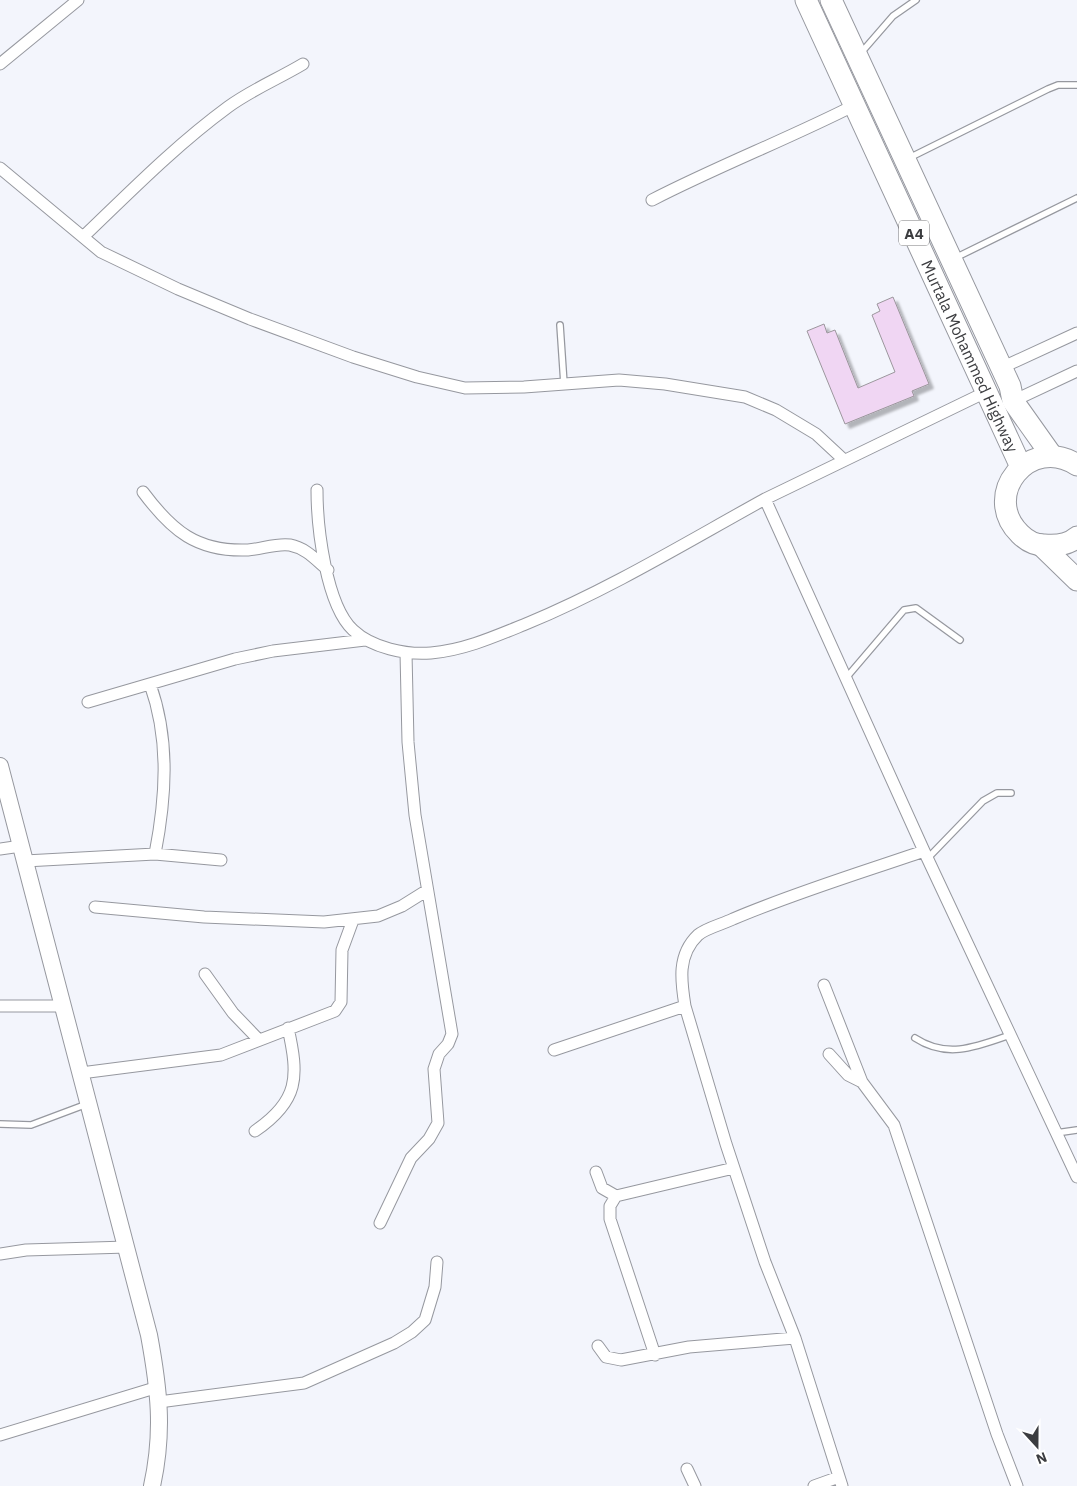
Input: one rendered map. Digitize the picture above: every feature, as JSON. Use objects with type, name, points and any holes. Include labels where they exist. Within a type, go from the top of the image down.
[{"type":"highway","name":"Murtala Mohammed Highway","points":[[806,0],[1021,467]]},
{"type":"highway","name":"Murtala Mohammed Highway","points":[[831,0],[1001,368],[1013,401],[1069,460]]},
{"type":"highway","name":"A4","points":[[1021,467],[1036,458],[1069,460]]},
{"type":"highway","points":[[1021,467],[1010,480],[1006,496],[1007,512],[1014,527],[1026,539],[1041,545],[1058,546],[1077,537]]},
{"type":"highway","points":[[1041,545],[1077,580]]},
{"type":"main road","points":[[0,766],[149,1335],[159,1395],[158,1457],[152,1486]]},
{"type":"street","points":[[0,64],[65,4],[78,0]]},
{"type":"street","points":[[83,237],[164,160],[227,107],[250,92],[276,80],[303,64]]},
{"type":"street","points":[[652,200],[693,179],[807,130],[855,106]]},
{"type":"street","points":[[0,168],[101,252],[187,292],[315,343],[408,374],[464,388],[619,380],[665,384],[745,396],[776,410],[816,434],[844,460]]},
{"type":"street","points":[[1001,368],[1077,333]]},
{"type":"street","points":[[1013,401],[1077,370]]},
{"type":"street","points":[[88,702],[235,658],[273,651],[365,640],[406,653],[430,653],[486,641],[557,611],[642,568],[765,498],[986,392]]},
{"type":"street","points":[[317,490],[317,514],[336,606],[344,620],[365,640]]},
{"type":"street","points":[[143,492],[162,518],[179,533],[214,547],[230,550],[290,545],[308,552],[328,570]]},
{"type":"street","points":[[765,498],[926,855],[1077,1178]]},
{"type":"street","points":[[380,1223],[411,1158],[429,1139],[438,1123],[434,1068],[439,1054],[448,1044],[452,1034],[426,891],[415,815],[408,742],[406,653]]},
{"type":"street","points":[[150,684],[157,704],[165,755],[162,818],[155,854]]},
{"type":"street","points":[[0,849],[23,854],[155,854],[220,860]]},
{"type":"street","points":[[814,1486],[841,1482],[794,1338],[734,1168],[685,1006],[681,983],[682,964],[688,949],[699,934],[743,915],[926,855]]},
{"type":"street","points":[[95,908],[288,922],[354,920],[378,916],[402,906],[426,891]]},
{"type":"street","points":[[81,1073],[221,1055],[335,1011],[341,1002],[342,950],[354,920]]},
{"type":"street","points":[[205,974],[233,1013],[259,1040]]},
{"type":"street","points":[[824,985],[862,1082],[894,1124],[997,1434],[1018,1486]]},
{"type":"street","points":[[0,1006],[63,1006]]},
{"type":"street","points":[[554,1050],[685,1006]]},
{"type":"street","points":[[255,1131],[281,1111],[290,1095],[295,1062],[288,1028]]},
{"type":"street","points":[[829,1054],[848,1075],[862,1082]]},
{"type":"street","points":[[596,1172],[602,1188],[616,1196],[734,1168]]},
{"type":"street","points":[[616,1196],[610,1206],[610,1219],[655,1355]]},
{"type":"street","points":[[0,1254],[26,1250],[127,1247]]},
{"type":"street","points":[[0,1435],[159,1395],[304,1383],[316,1379],[394,1343],[412,1332],[425,1320],[435,1286],[437,1262]]},
{"type":"street","points":[[598,1346],[606,1357],[611,1360],[655,1355],[689,1346],[794,1338]]},
{"type":"street","points":[[687,1469],[695,1486]]},
{"type":"lane","points":[[857,57],[894,16],[916,0]]},
{"type":"lane","points":[[905,160],[1048,89],[1058,86],[1077,85]]},
{"type":"lane","points":[[951,260],[1077,198]]},
{"type":"lane","points":[[560,325],[564,384]]},
{"type":"lane","points":[[846,678],[904,610],[912,607],[960,640]]},
{"type":"lane","points":[[926,855],[983,801],[997,793],[1011,793]]},
{"type":"lane","points":[[914,1038],[929,1048],[962,1050],[1010,1035]]},
{"type":"lane","points":[[0,1124],[31,1125],[89,1103]]},
{"type":"lane","points":[[1056,1133],[1077,1130]]},
{"type":"building","points":[[893,297],[929,384],[912,391],[914,396],[845,424],[807,331],[824,324],[827,333],[835,330],[858,388],[895,372],[872,315],[880,311],[877,304]]}]
